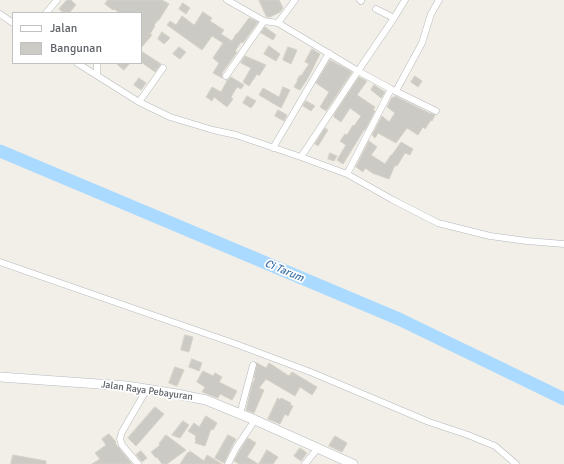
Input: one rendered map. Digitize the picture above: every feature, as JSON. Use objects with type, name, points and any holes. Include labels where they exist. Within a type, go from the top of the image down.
[{"type":"main road","name":"Jalan Raya Pebayuran","points":[[0,377],[127,386],[206,400],[255,420],[353,464]]},
{"type":"street","points":[[47,12],[57,0]]},
{"type":"street","points":[[228,0],[264,21],[278,23],[358,71],[436,111]]},
{"type":"street","points":[[278,23],[295,0]]},
{"type":"street","points":[[301,157],[405,0]]},
{"type":"street","points":[[347,174],[393,90],[422,43],[431,14],[440,0]]},
{"type":"street","points":[[376,9],[394,18]]},
{"type":"street","points":[[0,14],[12,22]]},
{"type":"street","points":[[226,76],[264,21]]},
{"type":"street","points":[[272,148],[329,54]]},
{"type":"street","points":[[79,64],[139,102],[170,117],[213,130],[236,135],[347,174],[438,223],[490,236],[564,244]]},
{"type":"street","points":[[97,64],[97,75]]},
{"type":"street","points":[[139,102],[163,68]]},
{"type":"street","points":[[0,262],[233,343],[313,373],[429,422],[495,446],[516,464]]},
{"type":"street","points":[[240,414],[253,366]]},
{"type":"street","points":[[138,464],[122,444],[120,439],[122,432],[147,390]]},
{"type":"street","points":[[228,464],[236,448],[255,420]]},
{"type":"street","points":[[305,464],[318,448]]},
{"type":"building","points":[[67,0],[71,0],[76,5],[70,12],[63,12],[59,9]]},
{"type":"building","points":[[108,0],[162,0],[169,4],[154,25],[155,26],[150,34],[152,35],[142,47],[142,12],[118,12],[105,4]]},
{"type":"building","points":[[259,0],[279,0],[283,8],[280,12],[267,17]]},
{"type":"building","points":[[183,3],[190,8],[186,14],[179,9]]},
{"type":"building","points":[[203,12],[212,18],[210,21],[224,30],[221,34],[232,41],[249,18],[258,22],[243,43],[241,42],[235,51],[237,52],[222,73],[222,78],[213,73],[219,63],[213,58],[223,43],[212,36],[202,50],[167,25],[170,21],[176,25],[182,16],[194,25]]},
{"type":"building","points":[[265,27],[276,35],[273,40],[261,33]]},
{"type":"building","points":[[162,32],[170,38],[164,44],[158,39]]},
{"type":"building","points":[[269,46],[280,54],[276,61],[264,54]]},
{"type":"building","points":[[179,47],[186,52],[180,59],[173,54]]},
{"type":"building","points":[[288,47],[297,50],[291,64],[283,60]]},
{"type":"building","points":[[312,49],[320,54],[300,90],[294,87],[300,75],[301,76],[309,64],[305,62]]},
{"type":"building","points":[[142,52],[161,64],[155,72],[142,63]]},
{"type":"building","points":[[245,56],[266,65],[259,76],[257,74],[249,86],[243,82],[251,68],[241,63]]},
{"type":"building","points":[[330,60],[352,72],[326,111],[320,107],[329,92],[316,83]]},
{"type":"building","points":[[117,64],[129,64],[124,70]]},
{"type":"building","points":[[415,76],[422,81],[418,87],[411,82]]},
{"type":"building","points":[[231,77],[244,85],[241,89],[237,87],[231,97],[233,99],[227,107],[214,97],[212,101],[206,97],[212,87],[221,92],[227,81],[226,80]]},
{"type":"building","points":[[359,77],[367,81],[357,95],[375,107],[373,110],[375,111],[365,130],[343,164],[337,160],[346,145],[340,141],[345,134],[347,135],[361,116],[350,108],[341,122],[334,117],[334,115]]},
{"type":"building","points":[[139,78],[146,83],[141,90],[134,85]]},
{"type":"building","points":[[374,85],[385,92],[381,98],[371,90]]},
{"type":"building","points":[[283,87],[290,90],[281,108],[259,95],[263,88],[279,97]]},
{"type":"building","points":[[247,96],[256,101],[251,108],[243,103]]},
{"type":"building","points":[[395,96],[435,115],[432,121],[431,120],[425,129],[423,127],[418,135],[407,128],[396,143],[378,133],[375,138],[372,135],[382,116],[389,122],[395,113],[387,107],[392,97],[394,98]]},
{"type":"building","points":[[306,101],[315,106],[311,111],[303,106]]},
{"type":"building","points":[[278,110],[287,115],[284,121],[275,116]]},
{"type":"building","points":[[325,128],[328,130],[318,146],[315,144]]},
{"type":"building","points":[[369,141],[377,147],[371,155],[385,164],[401,142],[413,149],[410,155],[405,153],[397,166],[395,165],[389,179],[374,174],[365,168],[363,172],[356,167]]},
{"type":"building","points":[[330,153],[337,156],[334,161],[328,159]]},
{"type":"building","points":[[185,335],[193,337],[189,352],[181,350]]},
{"type":"building","points":[[192,359],[202,363],[199,371],[189,367]]},
{"type":"building","points":[[257,363],[266,368],[269,363],[289,376],[292,372],[317,387],[312,395],[300,387],[295,396],[266,379],[259,388],[264,390],[254,413],[246,410],[255,378]]},
{"type":"building","points":[[175,367],[184,370],[177,386],[169,383]]},
{"type":"building","points":[[203,371],[213,376],[215,373],[222,377],[219,382],[237,391],[232,400],[220,394],[218,398],[202,392],[205,387],[197,382]]},
{"type":"building","points":[[278,398],[291,403],[290,405],[293,406],[288,416],[285,414],[280,424],[268,419]]},
{"type":"building","points":[[155,407],[164,414],[136,446],[128,438]]},
{"type":"building","points":[[206,416],[217,423],[213,430],[211,429],[205,446],[195,443],[196,436],[188,431],[194,423],[199,427]]},
{"type":"building","points":[[183,421],[189,425],[180,438],[172,435]]},
{"type":"building","points":[[109,434],[132,464],[92,464],[100,459],[95,453],[106,445],[102,439]]},
{"type":"building","points":[[166,435],[186,450],[167,464],[162,464],[151,452],[160,445],[159,444]]},
{"type":"building","points":[[228,435],[236,439],[224,463],[215,458]]},
{"type":"building","points":[[335,436],[347,443],[342,452],[329,446]]},
{"type":"building","points":[[248,438],[256,443],[247,457],[258,464],[239,464],[234,461]]},
{"type":"building","points":[[300,448],[307,453],[301,461],[294,456]]},
{"type":"building","points":[[267,450],[278,457],[273,464],[259,464]]},
{"type":"building","points":[[141,451],[147,458],[142,462],[136,455]]},
{"type":"building","points":[[190,451],[204,461],[207,455],[222,464],[180,464],[188,452],[190,453]]},
{"type":"building","points":[[13,455],[46,461],[46,464],[11,464]]},
{"type":"waterway","name":"Ci Tarum","points":[[0,151],[399,319],[564,399]]}]
